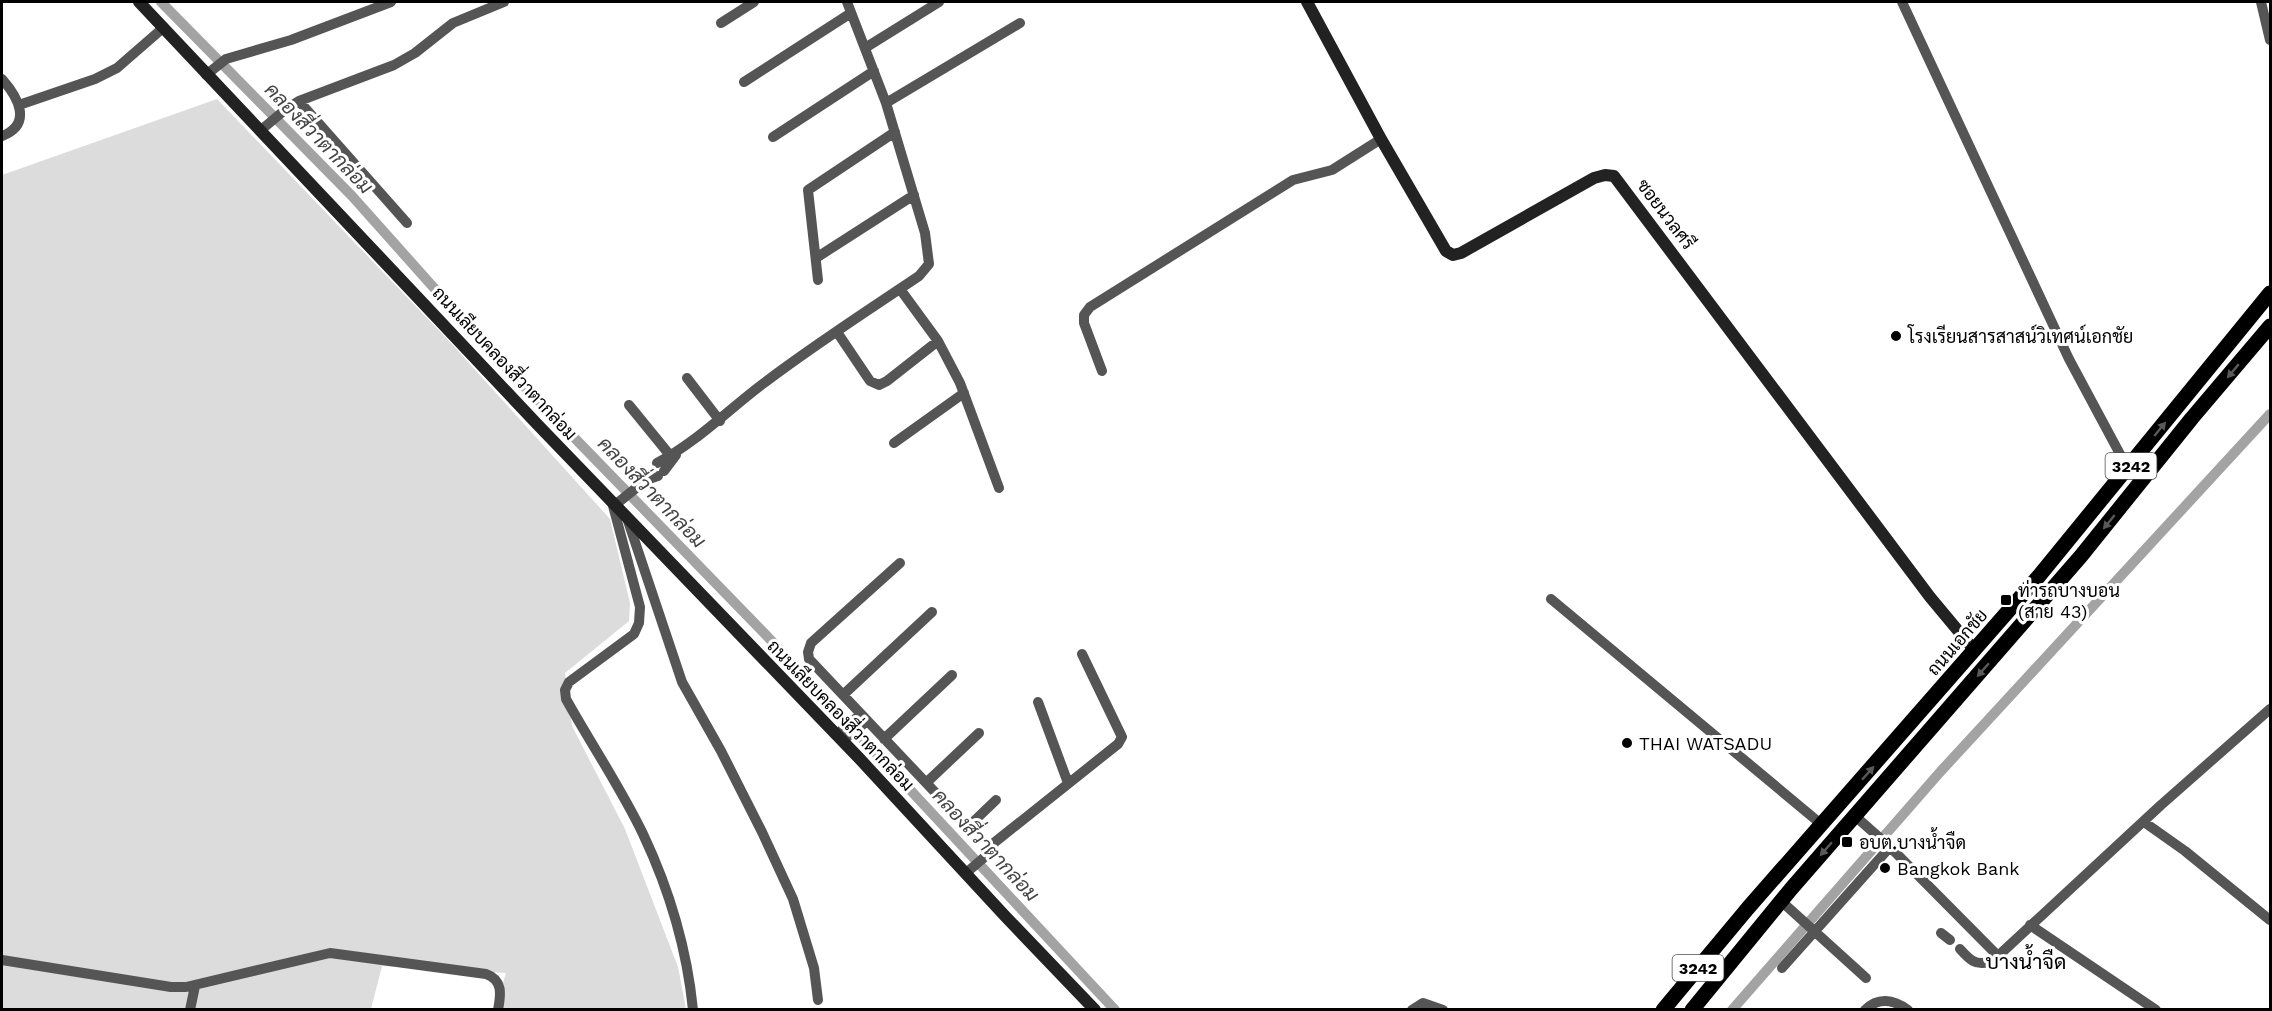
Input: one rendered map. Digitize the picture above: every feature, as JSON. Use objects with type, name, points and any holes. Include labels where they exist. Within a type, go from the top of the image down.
[{"type":"main road","name":"ถนนเอกชัย","points":[[1663,1010],[1821,824],[1975,651],[2128,469],[2271,293]]},
{"type":"main road","name":"3242","points":[[1692,1010],[1781,901],[2052,589],[2271,327]]},
{"type":"main road","points":[[1732,927],[1748,942]]},
{"type":"street","name":"ถนนเลียบคลองสี่วาตากล่อม","points":[[139,2],[163,28],[210,71],[261,130],[626,517],[842,735],[970,870],[1095,1010]]},
{"type":"street","points":[[210,71],[226,59],[291,40],[391,2]]},
{"type":"street","points":[[261,130],[299,101],[394,65],[415,53],[453,23],[504,2]]},
{"type":"street","points":[[721,23],[754,2]]},
{"type":"street","points":[[693,1010],[692,992],[675,916],[661,875],[642,833],[566,699],[565,690],[569,682],[634,634],[639,623],[640,607],[613,503],[646,480],[764,383],[919,276],[929,264],[926,233],[886,103],[847,2]]},
{"type":"street","points":[[865,48],[939,2]]},
{"type":"street","name":"ซอยนวลศรี","points":[[1307,2],[1381,139],[1446,251],[1453,255],[1461,253],[1594,178],[1614,176],[1930,597],[1975,651]]},
{"type":"street","points":[[1902,2],[2068,358],[2128,469]]},
{"type":"street","points":[[2261,2],[2271,40]]},
{"type":"street","points":[[744,82],[851,13]]},
{"type":"street","points":[[886,103],[1020,23]]},
{"type":"street","points":[[19,105],[95,79],[117,68],[163,28]]},
{"type":"street","points":[[773,137],[874,71]]},
{"type":"street","points":[[2,79],[12,91],[19,105],[20,120],[10,133],[2,136]]},
{"type":"street","points":[[299,101],[407,223]]},
{"type":"street","points":[[818,280],[808,190],[895,132]]},
{"type":"street","points":[[1102,371],[1084,323],[1084,315],[1090,307],[1293,180],[1332,170],[1381,139]]},
{"type":"street","points":[[816,258],[914,195]]},
{"type":"street","points":[[900,289],[938,341],[964,393],[999,488]]},
{"type":"street","points":[[837,332],[870,381],[879,385],[938,341]]},
{"type":"street","points":[[687,378],[720,420]]},
{"type":"street","points":[[894,443],[964,393]]},
{"type":"street","points":[[629,405],[674,456]]},
{"type":"street","points":[[626,517],[682,682],[736,781],[793,899],[814,968],[818,1000]]},
{"type":"street","points":[[900,562],[811,643],[808,652],[809,659],[843,695],[860,721],[884,739],[966,825],[972,824],[996,800]]},
{"type":"street","points":[[1551,599],[1821,824]]},
{"type":"street","points":[[843,695],[932,612]]},
{"type":"street","points":[[970,870],[987,855],[995,842],[1118,744],[1122,737],[1082,654]]},
{"type":"street","points":[[884,739],[952,675]]},
{"type":"street","points":[[1038,702],[1068,783]]},
{"type":"street","points":[[1855,816],[1888,845],[1998,956],[2271,709]]},
{"type":"street","points":[[842,735],[860,721]]},
{"type":"street","points":[[927,782],[979,733]]},
{"type":"street","points":[[2145,822],[2271,920]]},
{"type":"street","points":[[1782,968],[1813,929],[1888,845]]},
{"type":"street","points":[[1781,901],[1866,978]]},
{"type":"street","points":[[2030,925],[2156,1010]]},
{"type":"street","points":[[1941,933],[1950,940]]},
{"type":"street","points":[[1960,949],[1971,961],[1981,964],[1989,962],[1995,953]]},
{"type":"street","points":[[2,960],[171,987],[195,986],[330,953],[493,976],[500,986],[498,1010]]},
{"type":"street","points":[[190,1010],[195,986]]},
{"type":"street","points":[[1865,1010],[1876,1002],[1891,1000],[1908,1010]]},
{"type":"street","points":[[1412,1010],[1423,1003],[1443,1010]]},
{"type":"shaded area","points":[[217,99],[450,342],[610,519],[630,603],[629,621],[565,673],[572,726],[625,829],[678,967],[686,1009],[495,1009],[506,973],[382,966],[371,1009],[2,1009],[2,175]]},
{"type":"waterway","name":"คลองสี่วาตากล่อม","points":[[161,2],[352,196],[492,353],[766,635],[1115,1010]]},
{"type":"waterway","points":[[1732,1010],[1941,771],[2270,414]]},
{"type":"place","name":"โรงเรียนสารสาสน์วิเทศน์เอกชัย","points":[[1896,336]]},
{"type":"place","name":"ท่ารถบางบอน (สาย 43)","points":[[2006,600]]},
{"type":"place","name":"THAI WATSADU","points":[[1627,743]]},
{"type":"place","name":"อบต.บางน้ำจืด","points":[[1847,842]]},
{"type":"place","name":"Bangkok Bank","points":[[1885,868]]},
{"type":"district","name":"บางน้ำจืด","points":[[2026,961]]}]
